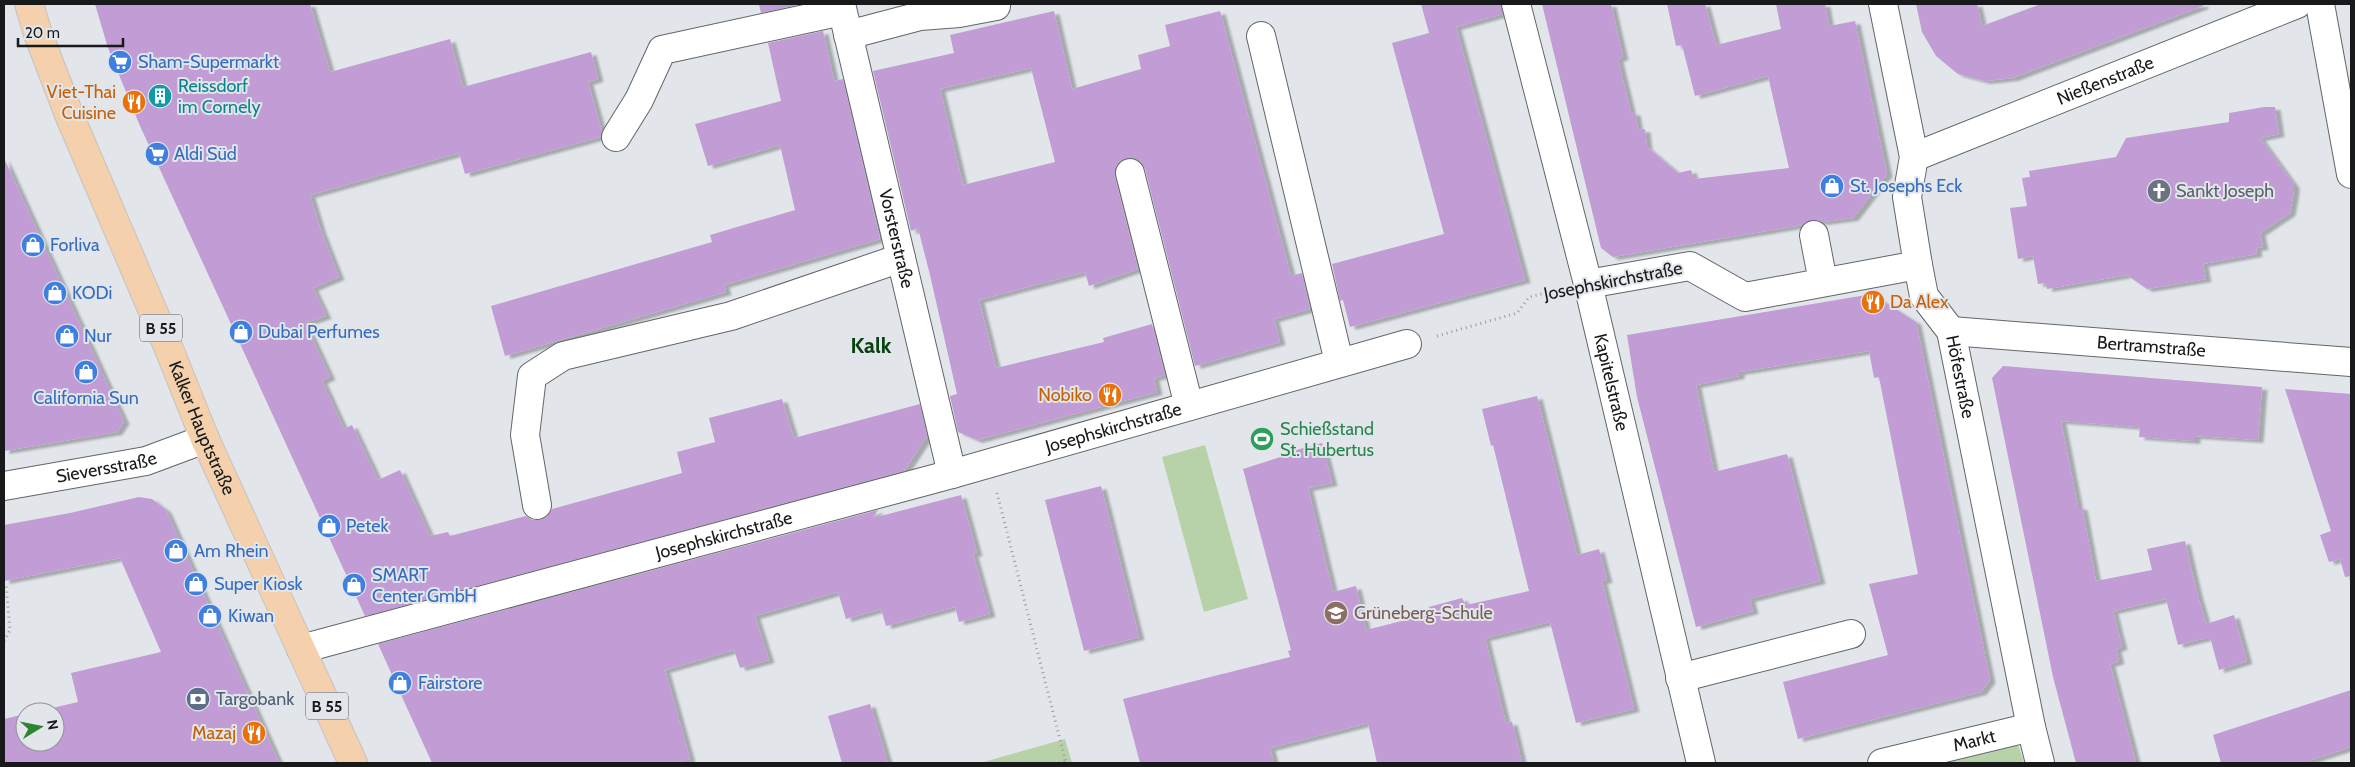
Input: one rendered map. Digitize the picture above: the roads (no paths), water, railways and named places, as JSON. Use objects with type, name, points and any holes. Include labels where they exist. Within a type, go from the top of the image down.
[{"type":"main road","name":"Kalker Hauptstraße","points":[[30,4],[38,34],[70,117],[167,344],[205,439],[353,763]]},
{"type":"street","name":"Kapitelstraße","points":[[1516,4],[1588,284],[1701,763]]},
{"type":"street","name":"Höfestraße","points":[[1883,4],[1914,157],[1907,197],[1924,296],[1951,331],[2031,727]]},
{"type":"street","name":"Nießenstraße","points":[[1914,157],[2297,4]]},
{"type":"street","points":[[2320,4],[2351,174]]},
{"type":"street","points":[[616,136],[639,100],[662,50],[844,17],[920,16],[959,13],[996,6]]},
{"type":"street","name":"Vorsterstraße","points":[[844,17],[952,474]]},
{"type":"street","points":[[1261,36],[1339,362]]},
{"type":"street","points":[[1130,172],[1189,406]]},
{"type":"street","points":[[1814,235],[1823,282]]},
{"type":"street","points":[[537,505],[525,435],[532,376],[563,356],[731,316],[901,258]]},
{"type":"street","name":"Josephskirchstraße","points":[[1588,284],[1690,266],[1745,297],[1918,265]]},
{"type":"street","name":"Bertramstraße","points":[[1951,331],[2351,362]]},
{"type":"street","name":"Josephskirchstraße","points":[[301,649],[952,474],[1407,344]]},
{"type":"street","name":"Sieversstraße","points":[[4,486],[146,461],[205,439]]},
{"type":"street","points":[[1680,678],[1851,634]]},
{"type":"street","points":[[2031,727],[2040,763]]},
{"type":"street","name":"Markt","points":[[1882,763],[2031,727]]},
{"type":"place","name":"Sham-Supermarkt","points":[[120,62]]},
{"type":"place","name":"Reissdorf im Cornely","points":[[160,96]]},
{"type":"place","name":"Viet-Thai Cuisine","points":[[134,102]]},
{"type":"place","name":"Aldi Süd","points":[[157,154]]},
{"type":"place","name":"St. Josephs Eck","points":[[1832,186]]},
{"type":"place","name":"Sankt Joseph","points":[[2159,191]]},
{"type":"place","name":"Forliva","points":[[33,245]]},
{"type":"place","name":"KODi","points":[[55,293]]},
{"type":"place","name":"Da Alex","points":[[1873,302]]},
{"type":"place","name":"Dubai Perfumes","points":[[241,332]]},
{"type":"place","name":"Nur","points":[[67,336]]},
{"type":"place","name":"California Sun","points":[[86,372]]},
{"type":"place","name":"Nobiko","points":[[1110,395]]},
{"type":"place","name":"Schießstand St. Hubertus","points":[[1262,439]]},
{"type":"place","name":"Petek","points":[[329,526]]},
{"type":"place","name":"Am Rhein","points":[[176,551]]},
{"type":"place","name":"Super Kiosk","points":[[196,584]]},
{"type":"place","name":"SMART Center GmbH","points":[[354,585]]},
{"type":"place","name":"Grüneberg-Schule","points":[[1336,613]]},
{"type":"place","name":"Kiwan","points":[[210,616]]},
{"type":"place","name":"Fairstore","points":[[400,683]]},
{"type":"place","name":"Targobank","points":[[198,699]]},
{"type":"place","name":"Mazaj","points":[[254,733]]},
{"type":"district","name":"Kalk","points":[[871,345]]}]
